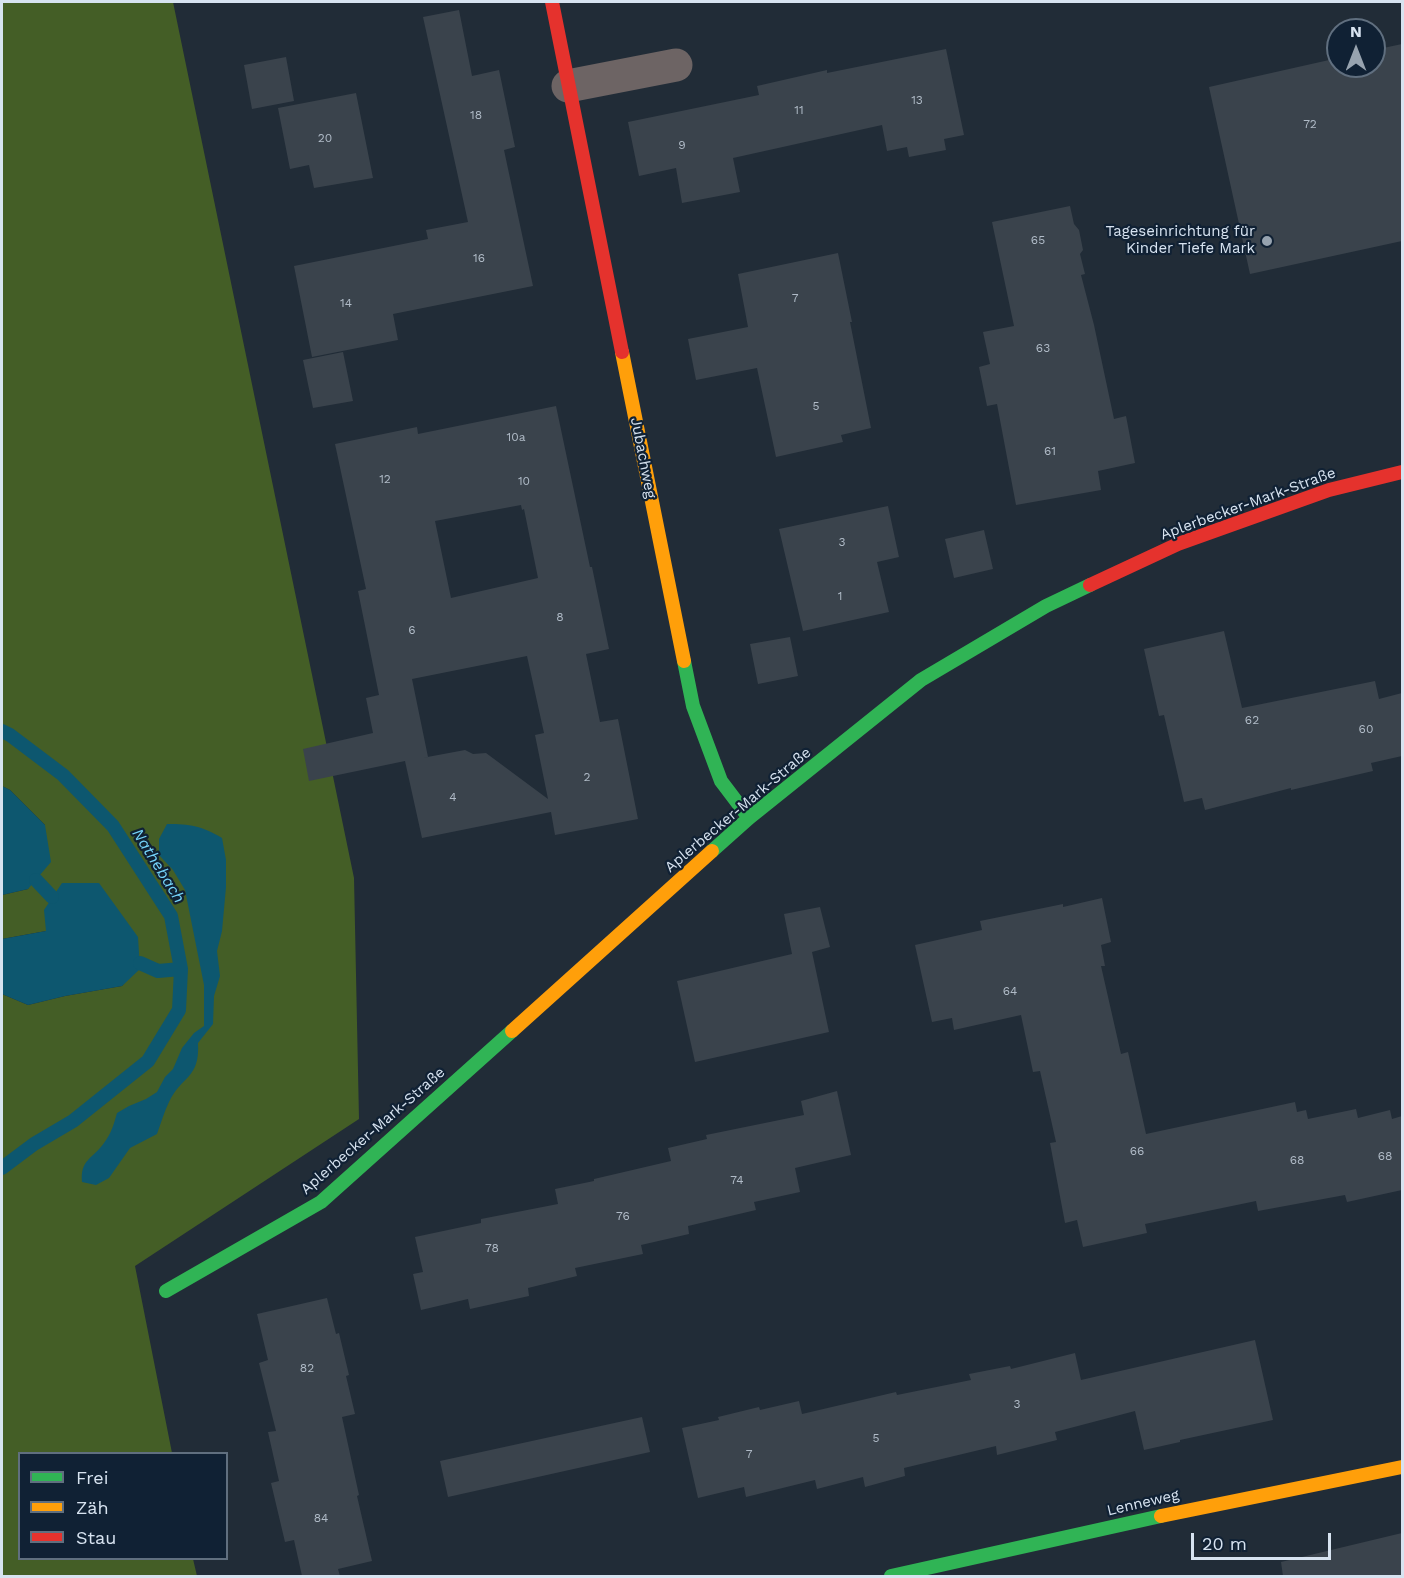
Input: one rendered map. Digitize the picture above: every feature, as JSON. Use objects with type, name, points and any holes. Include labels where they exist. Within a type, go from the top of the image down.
[{"type":"street","name":"Jubachweg","points":[[552,2],[693,706],[721,781],[749,818]]},
{"type":"street","points":[[568,86],[676,65]]},
{"type":"street","name":"Aplerbecker-Mark-Straße","points":[[166,1291],[321,1202],[749,818],[921,680],[1046,606],[1178,544],[1329,490],[1402,472]]},
{"type":"street","name":"Lenneweg","points":[[891,1576],[1188,1510],[1402,1467]]},
{"type":"green space","points":[[2,2],[173,2],[354,878],[359,1119],[135,1266],[172,1452],[18,1452],[18,1560],[193,1560],[197,1576],[2,1576],[2,994],[28,1005],[122,986],[140,963],[46,931],[2,939],[2,895],[28,889],[45,825],[10,790],[2,786]]},
{"type":"water","points":[[2,786],[10,790],[45,825],[51,862],[28,889],[2,895]]},
{"type":"water","points":[[167,824],[196,826],[222,838],[226,860],[226,887],[222,931],[217,951],[220,976],[214,996],[213,1024],[198,1043],[196,1064],[174,1093],[157,1134],[130,1148],[109,1178],[96,1185],[82,1182],[85,1164],[106,1140],[117,1113],[157,1092],[165,1077],[173,1069],[182,1048],[194,1033],[204,1026],[204,985],[185,890],[173,870],[159,855],[159,839]]},
{"type":"water","points":[[62,883],[99,883],[138,937],[140,969],[122,986],[28,1005],[2,994],[2,939],[46,931],[44,910]]},
{"type":"building","points":[[459,10],[472,76],[499,70],[515,147],[504,150],[533,286],[393,314],[398,340],[312,357],[294,266],[428,239],[426,230],[468,222],[423,17]]},
{"type":"building","points":[[1402,44],[1402,241],[1250,274],[1209,87],[1326,61],[1326,78],[1386,78],[1386,47]]},
{"type":"building","points":[[946,49],[964,135],[944,139],[946,150],[909,157],[907,147],[887,151],[882,125],[733,158],[740,192],[682,203],[676,168],[639,176],[628,122],[759,95],[757,86],[827,70],[827,73]]},
{"type":"building","points":[[286,57],[294,101],[252,109],[244,65]]},
{"type":"building","points":[[356,93],[373,178],[314,188],[309,165],[290,169],[278,108]]},
{"type":"building","points":[[1070,206],[1074,224],[1079,230],[1083,250],[1080,254],[1085,274],[1081,275],[1114,419],[1126,416],[1135,463],[1098,471],[1101,490],[1016,505],[997,404],[987,406],[979,367],[990,364],[983,332],[1014,326],[992,222]]},
{"type":"building","points":[[838,253],[871,428],[841,435],[843,442],[776,457],[757,368],[696,380],[688,339],[748,327],[738,274]]},
{"type":"building","points":[[343,352],[353,401],[313,408],[303,360]]},
{"type":"building","points":[[556,406],[609,649],[586,654],[600,722],[618,719],[638,819],[555,835],[551,812],[422,838],[405,761],[309,781],[303,749],[373,733],[366,698],[379,695],[358,591],[366,589],[335,444],[417,427],[418,434]],"holes":[[[521,505],[522,510],[524,509],[538,578],[451,598],[435,521]],[[527,656],[544,733],[535,735],[548,799],[486,753],[473,754],[465,750],[428,757],[412,679]]]},
{"type":"building","points":[[888,506],[899,557],[877,562],[889,612],[803,631],[779,529]]},
{"type":"building","points":[[984,530],[993,569],[954,578],[945,539]]},
{"type":"building","points":[[1224,631],[1242,708],[1375,681],[1379,699],[1402,693],[1402,756],[1371,763],[1373,771],[1291,790],[1291,788],[1205,810],[1202,798],[1184,802],[1164,715],[1159,716],[1144,649]]},
{"type":"building","points":[[790,637],[798,676],[758,684],[750,644]]},
{"type":"building","points":[[1102,898],[1111,942],[1101,945],[1105,966],[1101,966],[1121,1054],[1128,1052],[1146,1134],[1295,1102],[1297,1112],[1306,1110],[1308,1119],[1356,1109],[1358,1118],[1390,1110],[1392,1119],[1402,1116],[1402,1190],[1347,1202],[1345,1195],[1258,1211],[1256,1201],[1145,1224],[1147,1233],[1083,1247],[1077,1220],[1065,1223],[1050,1143],[1056,1142],[1040,1071],[1033,1072],[1021,1015],[954,1030],[952,1018],[932,1022],[915,945],[982,930],[980,921]]},
{"type":"building","points":[[820,907],[830,947],[812,952],[829,1032],[695,1062],[677,981],[792,954],[784,914]]},
{"type":"building","points":[[837,1091],[851,1155],[795,1168],[800,1192],[754,1202],[756,1210],[688,1226],[689,1234],[641,1245],[643,1254],[575,1268],[577,1276],[528,1288],[529,1296],[470,1309],[468,1299],[421,1310],[413,1274],[423,1272],[415,1237],[481,1223],[481,1219],[558,1204],[555,1189],[671,1161],[668,1148],[707,1139],[706,1135],[804,1115],[801,1101]]},
{"type":"building","points":[[327,1298],[336,1334],[339,1333],[349,1375],[346,1376],[355,1414],[342,1417],[372,1561],[338,1569],[340,1576],[302,1576],[294,1540],[285,1542],[271,1483],[279,1481],[268,1432],[276,1431],[259,1363],[268,1360],[257,1314]]},
{"type":"building","points":[[1255,1340],[1273,1420],[1144,1450],[1135,1411],[1055,1432],[1057,1440],[997,1455],[996,1446],[904,1468],[905,1476],[865,1487],[863,1477],[817,1489],[815,1480],[746,1497],[744,1487],[698,1498],[682,1428],[719,1420],[718,1417],[759,1407],[760,1410],[799,1401],[802,1414],[896,1392],[897,1395],[971,1380],[969,1374],[1010,1366],[1011,1369],[1075,1353],[1081,1380]]},
{"type":"building","points":[[642,1417],[650,1452],[448,1497],[440,1461]]},
{"type":"building","points":[[1402,1533],[1402,1576],[1283,1576],[1281,1562]]},
{"type":"waterway","name":"Nathebach","points":[[2,731],[63,775],[113,826],[171,916],[181,969],[179,1010],[148,1061],[73,1121],[34,1144],[2,1168]]},
{"type":"waterway","points":[[36,880],[52,897]]},
{"type":"waterway","points":[[140,963],[158,971],[181,969]]},
{"type":"traffic: fast","points":[[712,851],[749,818],[921,680],[1046,606],[1090,585]]},
{"type":"traffic: fast","points":[[684,661],[693,706],[721,781],[749,818]]},
{"type":"traffic: fast","points":[[166,1291],[321,1202],[512,1031]]},
{"type":"traffic: fast","points":[[891,1576],[1161,1516]]},
{"type":"traffic: slow","points":[[622,352],[684,661]]},
{"type":"traffic: slow","points":[[512,1031],[712,851]]},
{"type":"traffic: slow","points":[[1161,1516],[1402,1467]]},
{"type":"traffic: jam","points":[[552,2],[622,352]]},
{"type":"traffic: jam","points":[[1090,585],[1178,544],[1329,490],[1402,472]]},
{"type":"place","name":"Tageseinrichtung für Kinder Tiefe Mark","points":[[1267,241]]}]
